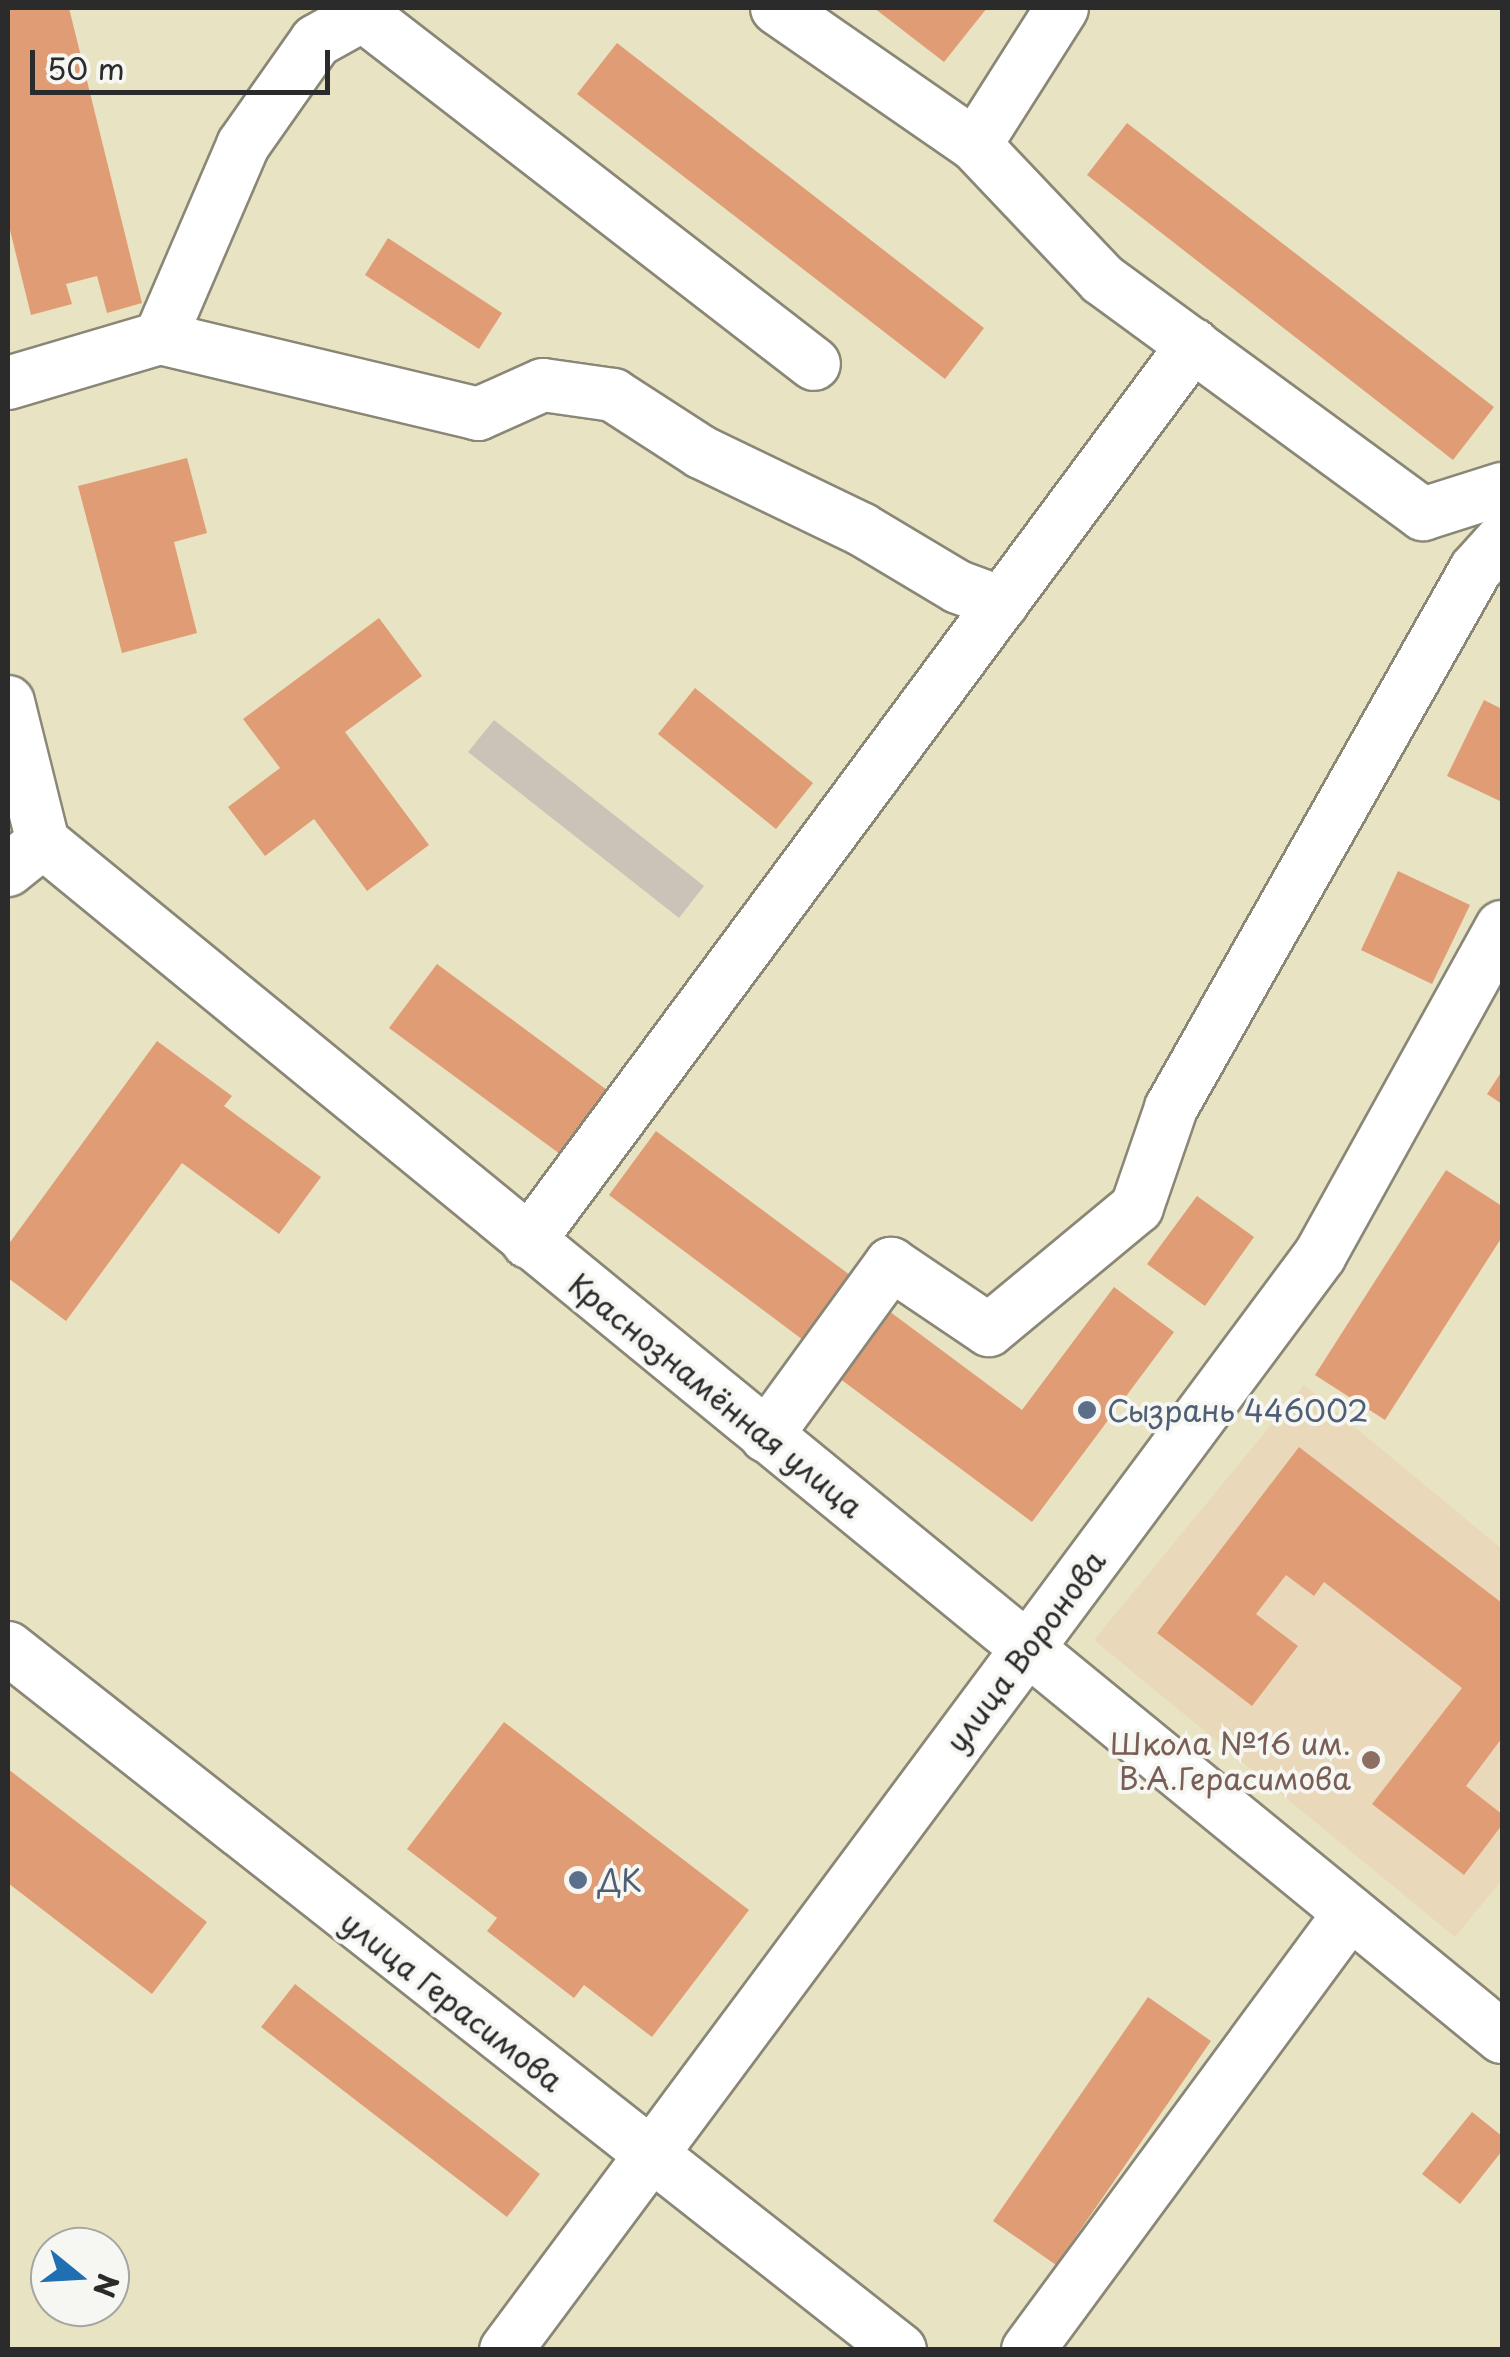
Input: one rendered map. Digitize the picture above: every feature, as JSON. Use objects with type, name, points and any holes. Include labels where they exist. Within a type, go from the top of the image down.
[{"type":"street","points":[[778,8],[975,145],[1102,279],[1423,514],[1502,489]]},
{"type":"street","points":[[975,145],[1062,8]]},
{"type":"street","points":[[160,338],[243,144],[316,41],[366,11],[814,364]]},
{"type":"street","points":[[8,383],[160,338],[478,414],[543,385],[613,395],[701,452],[861,529],[958,587],[1002,603]]},
{"type":"street","points":[[528,1242],[1193,345]]},
{"type":"street","points":[[766,1436],[891,1264],[989,1330],[1137,1207],[1171,1108],[1476,569],[1502,540]]},
{"type":"street","name":"Краснознамённая улица","points":[[8,702],[25,856],[528,1242],[1502,2037]]},
{"type":"street","name":"улица Воронова","points":[[506,2350],[1320,1256],[1502,927]]},
{"type":"street","name":"улица Герасимова","points":[[8,1648],[900,2350]]},
{"type":"street","points":[[1028,2350],[1350,1914]]},
{"type":"shaded area","points":[[494,720],[704,886],[679,918],[468,752]]},
{"type":"shaded area","name":"Школа №16 им. В.А.Герасимова","points":[[1304,1385],[1502,1549],[1502,1880],[1455,1937],[1094,1640]]},
{"type":"building","points":[[8,8],[69,8],[142,303],[107,313],[97,276],[66,284],[72,304],[31,315],[8,222]]},
{"type":"building","points":[[874,8],[987,8],[944,62]]},
{"type":"building","points":[[617,43],[984,328],[945,379],[577,94]]},
{"type":"building","points":[[1127,123],[1494,407],[1453,460],[1087,175]]},
{"type":"building","points":[[388,238],[502,313],[479,349],[365,275]]},
{"type":"building","points":[[187,458],[207,533],[174,542],[197,633],[122,653],[78,486]]},
{"type":"building","points":[[379,618],[422,676],[345,732],[429,845],[367,891],[314,819],[265,856],[228,807],[280,768],[243,719]]},
{"type":"building","points":[[695,688],[813,783],[776,829],[658,734]]},
{"type":"building","points":[[1484,700],[1502,709],[1502,802],[1447,776]]},
{"type":"building","points":[[1398,871],[1470,905],[1432,984],[1361,950]]},
{"type":"building","points":[[437,964],[607,1090],[560,1154],[389,1028]]},
{"type":"building","points":[[157,1041],[232,1096],[224,1106],[321,1177],[279,1234],[182,1163],[66,1321],[8,1278],[8,1245]]},
{"type":"building","points":[[1502,1071],[1502,1104],[1487,1094]]},
{"type":"building","points":[[656,1131],[854,1278],[807,1343],[609,1195]]},
{"type":"building","points":[[1446,1170],[1502,1206],[1502,1237],[1385,1420],[1315,1375]]},
{"type":"building","points":[[1197,1196],[1254,1237],[1205,1306],[1147,1264]]},
{"type":"building","points":[[1114,1287],[1174,1332],[1032,1522],[839,1378],[889,1311],[1022,1410]]},
{"type":"building","points":[[1299,1447],[1502,1603],[1502,1738],[1466,1786],[1502,1814],[1502,1825],[1464,1875],[1372,1804],[1462,1688],[1324,1582],[1314,1596],[1286,1575],[1256,1614],[1298,1646],[1252,1706],[1157,1633]]},
{"type":"building","name":"ДК","points":[[504,1722],[749,1910],[652,2037],[584,1985],[574,1998],[487,1931],[497,1918],[407,1849]]},
{"type":"building","points":[[8,1769],[207,1922],[152,1994],[8,1883]]},
{"type":"building","points":[[295,1984],[540,2174],[507,2217],[261,2027]]},
{"type":"building","points":[[1148,1997],[1211,2041],[1056,2265],[993,2221]]},
{"type":"building","points":[[1472,2112],[1502,2136],[1502,2151],[1460,2204],[1422,2174]]},
{"type":"place","name":"Сызрань 446002","points":[[1087,1410]]},
{"type":"place","name":"Школа №16 им. В.А.Герасимова","points":[[1371,1760]]},
{"type":"place","name":"ДК","points":[[578,1880]]}]
